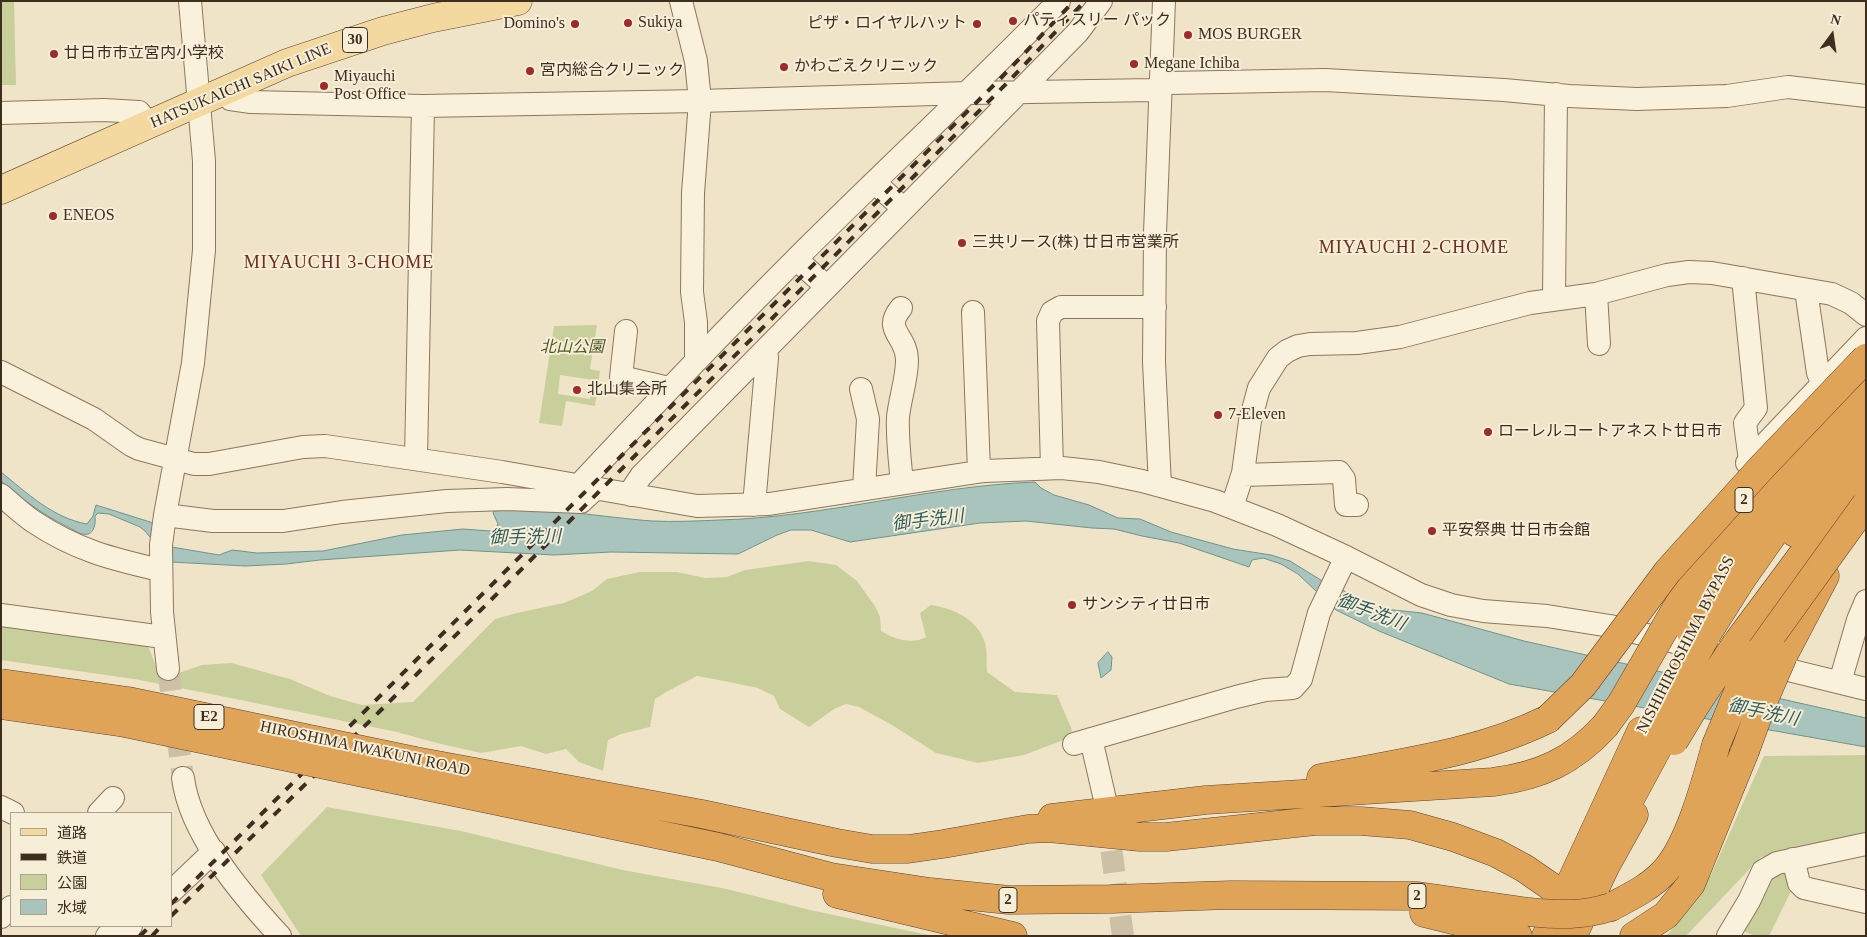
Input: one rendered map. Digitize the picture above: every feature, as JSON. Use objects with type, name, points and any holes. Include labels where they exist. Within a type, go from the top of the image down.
[{"type":"highway","points":[[1252,796],[1291,784],[1462,750],[1523,731],[1548,719],[1584,685],[1668,571],[1762,467],[1866,358]]},
{"type":"highway","name":"2","points":[[1704,636],[1684,595],[1745,499],[1861,394]]},
{"type":"highway","name":"2","points":[[1704,636],[1805,489],[1861,394]]},
{"type":"highway","name":"2","points":[[728,820],[872,849],[908,849],[1008,831],[1048,818],[1252,796],[1493,782],[1516,779],[1537,773],[1577,753],[1605,726],[1621,704],[1704,636],[1784,548],[1866,441]]},
{"type":"highway","name":"NISHIHIROSHIMA BYPASS","points":[[1546,936],[1566,924],[1605,867],[1658,735],[1704,636],[1806,550],[1866,475]]},
{"type":"highway","points":[[1634,936],[1666,914],[1691,884],[1783,656],[1866,497]]},
{"type":"highway","name":"2","points":[[718,847],[831,877],[930,892],[1009,900],[1231,895],[1418,896],[1524,924],[1563,915],[1590,913],[1611,907],[1642,890],[1664,873],[1678,852],[1703,791],[1716,745],[1742,682],[1758,654],[1866,504]]},
{"type":"highway","name":"NISHIHIROSHIMA BYPASS","points":[[1566,924],[1606,804],[1658,735],[1694,706],[1704,636]]},
{"type":"highway","name":"HIROSHIMA IWAKUNI ROAD","points":[[1,683],[128,701],[413,772],[513,804],[718,847]]},
{"type":"highway","name":"HIROSHIMA IWAKUNI ROAD","points":[[1,706],[125,723],[413,772],[728,820]]},
{"type":"highway","points":[[513,804],[650,850],[1013,936]]},
{"type":"highway","points":[[1008,831],[1048,828],[1140,837],[1166,837],[1315,821],[1360,821],[1410,825],[1453,837],[1496,853],[1524,868],[1553,888],[1566,924]]},
{"type":"highway","points":[[831,877],[882,905]]},
{"type":"main road","name":"HATSUKAICHI SAIKI LINE","points":[[1,190],[286,63],[384,31],[433,18],[518,1]]},
{"type":"street","points":[[168,669],[163,637],[160,565],[165,514],[193,363],[204,250],[204,161],[211,96],[190,1]]},
{"type":"street","points":[[681,1],[696,61],[700,101],[694,193],[692,292],[696,322],[696,361]]},
{"type":"street","points":[[165,514],[213,521],[283,521],[342,512],[447,501],[507,499],[581,502],[586,488],[669,388],[796,259],[968,93],[1059,1]]},
{"type":"street","points":[[631,495],[641,476],[1081,28],[1101,1]]},
{"type":"street","points":[[1160,486],[1154,362],[1154,307],[1164,1]]},
{"type":"street","points":[[211,96],[251,102],[423,106],[1154,90],[1168,83],[1325,80],[1646,99],[1727,96],[1788,87],[1866,96]]},
{"type":"street","points":[[1554,299],[1556,94]]},
{"type":"street","points":[[416,459],[423,106]]},
{"type":"street","points":[[1,113],[104,110],[139,112],[149,124]]},
{"type":"street","points":[[875,183],[904,209]]},
{"type":"street","points":[[796,259],[827,287]]},
{"type":"street","points":[[1232,507],[1243,475],[1249,426],[1255,399],[1270,368],[1278,358],[1287,351],[1304,344],[1358,343],[1400,337],[1525,304],[1596,294],[1675,274],[1704,272],[1832,294],[1856,306],[1866,315]]},
{"type":"street","points":[[1743,278],[1756,408],[1745,423],[1750,461]]},
{"type":"street","points":[[1806,290],[1818,373],[1822,383]]},
{"type":"street","points":[[1596,294],[1599,344]]},
{"type":"street","points":[[1052,468],[1048,321],[1052,312],[1061,307],[1154,307]]},
{"type":"street","points":[[901,308],[895,315],[892,323],[895,332],[906,347],[907,360],[898,417],[902,483]]},
{"type":"street","points":[[973,312],[979,471]]},
{"type":"street","points":[[626,331],[621,377],[669,388]]},
{"type":"street","points":[[1610,626],[1664,559],[1750,461],[1866,338]]},
{"type":"street","points":[[754,505],[766,349]]},
{"type":"street","points":[[1,372],[94,419],[131,445],[148,452],[204,465],[314,446],[337,447],[502,472],[697,506],[754,505],[979,471],[1052,468],[1099,472],[1160,486],[1232,507],[1277,525],[1344,561],[1422,596],[1451,605],[1483,611],[1548,616],[1610,626],[1866,689]]},
{"type":"street","points":[[861,389],[868,419],[864,489]]},
{"type":"street","points":[[1243,475],[1339,472],[1344,479],[1346,506],[1357,505]]},
{"type":"street","points":[[1,495],[33,522],[82,549],[111,559],[160,565]]},
{"type":"street","points":[[1106,804],[1082,742],[1236,697],[1266,690],[1293,688],[1301,678],[1319,613],[1344,561]]},
{"type":"street","points":[[1840,682],[1858,620],[1866,601]]},
{"type":"street","points":[[1,615],[163,637]]},
{"type":"street","points":[[183,778],[188,804],[194,821],[244,895],[280,936]]},
{"type":"street","points":[[1728,936],[1749,901],[1763,871],[1777,863],[1866,844]]},
{"type":"street","points":[[172,891],[214,851]]},
{"type":"street","points":[[1793,859],[1799,883],[1804,888],[1866,902]]},
{"type":"street","points":[[1,917],[10,908]]},
{"type":"street","points":[[107,936],[127,927]]},
{"type":"green space","points":[[1,1],[14,1],[16,85],[1,85]]},
{"type":"green space","name":"北山公園","points":[[597,325],[590,369],[600,371],[595,406],[566,401],[562,426],[539,423],[554,326]],"holes":[[[560,375],[593,380],[592,387],[596,387],[595,393],[591,393],[590,399],[558,394]]]},
{"type":"green space","points":[[809,561],[836,565],[857,581],[875,606],[880,617],[881,631],[903,640],[915,641],[926,637],[920,613],[931,605],[962,615],[980,632],[985,644],[987,672],[1015,692],[1057,695],[1072,730],[1069,738],[1024,755],[978,763],[936,753],[859,707],[846,704],[834,709],[809,727],[780,709],[774,696],[758,688],[697,676],[655,699],[650,727],[621,734],[608,740],[603,771],[579,762],[566,749],[546,754],[521,746],[481,753],[397,732],[134,679],[1,660],[1,621],[143,642],[149,648],[158,672],[167,677],[202,665],[231,663],[290,679],[330,696],[362,705],[413,702],[495,619],[564,603],[592,591],[607,579],[640,572],[677,572],[705,578],[727,577],[745,570]]},
{"type":"green space","points":[[1866,755],[1866,832],[1761,857],[1686,936],[1664,936],[1669,933],[1711,875],[1764,756]]},
{"type":"green space","points":[[327,807],[461,831],[623,870],[727,889],[810,910],[933,936],[301,936],[261,875]]},
{"type":"green space","points":[[1784,872],[1792,889],[1769,936],[1755,936],[1741,930],[1771,877]]},
{"type":"water","name":"御手洗川","points":[[1,472],[41,504],[75,521],[87,524],[93,516],[96,505],[166,527],[172,547],[219,555],[232,550],[257,553],[323,551],[402,535],[463,529],[490,531],[496,528],[498,524],[493,513],[494,511],[553,511],[652,521],[760,518],[838,508],[956,489],[1035,482],[1041,488],[1054,495],[1089,505],[1118,518],[1140,519],[1171,532],[1233,549],[1271,555],[1290,561],[1324,582],[1343,590],[1365,607],[1422,613],[1524,641],[1866,718],[1866,747],[1509,684],[1379,631],[1336,610],[1298,574],[1281,564],[1263,558],[1252,560],[1249,567],[1179,543],[1114,529],[1026,521],[980,523],[850,542],[811,530],[791,530],[738,554],[611,552],[554,555],[460,550],[245,566],[171,562],[140,527],[109,514],[98,513],[95,516],[92,532],[89,534],[80,533],[50,517],[17,494],[1,481]]},
{"type":"water","points":[[1108,652],[1112,657],[1111,670],[1101,678],[1098,663]]},
{"type":"tunnel","points":[[168,669],[183,778]]},
{"type":"tunnel","points":[[1107,818],[1123,936]]},
{"type":"railway","points":[[172,903],[1001,78],[1074,1]]},
{"type":"railway","points":[[172,915],[379,712],[1007,83],[1085,1]]},
{"type":"railway","points":[[140,936],[149,927]]},
{"type":"railway","points":[[152,936],[160,927]]},
{"type":"place","name":"パティスリー パック","points":[[1013,21]]},
{"type":"place","name":"Sukiya","points":[[628,23]]},
{"type":"place","name":"Domino's","points":[[575,24]]},
{"type":"place","name":"ピザ・ロイヤルハット","points":[[977,24]]},
{"type":"place","name":"MOS BURGER","points":[[1188,35]]},
{"type":"place","name":"廿日市市立宮内小学校","points":[[54,54]]},
{"type":"place","name":"Megane Ichiba","points":[[1134,64]]},
{"type":"place","name":"かわごえクリニック","points":[[784,67]]},
{"type":"place","name":"宮内総合クリニック","points":[[530,71]]},
{"type":"place","name":"Miyauchi Post Office","points":[[324,86]]},
{"type":"place","name":"ENEOS","points":[[53,216]]},
{"type":"place","name":"三共リース(株) 廿日市営業所","points":[[962,243]]},
{"type":"place","name":"北山集会所","points":[[577,390]]},
{"type":"place","name":"7-Eleven","points":[[1218,415]]},
{"type":"place","name":"ローレルコートアネスト廿日市","points":[[1488,432]]},
{"type":"place","name":"平安祭典 廿日市会館","points":[[1432,531]]},
{"type":"place","name":"サンシティ廿日市","points":[[1072,605]]},
{"type":"district","name":"MIYAUCHI 2-CHOME","points":[[1414,248]]},
{"type":"district","name":"MIYAUCHI 3-CHOME","points":[[339,263]]}]
